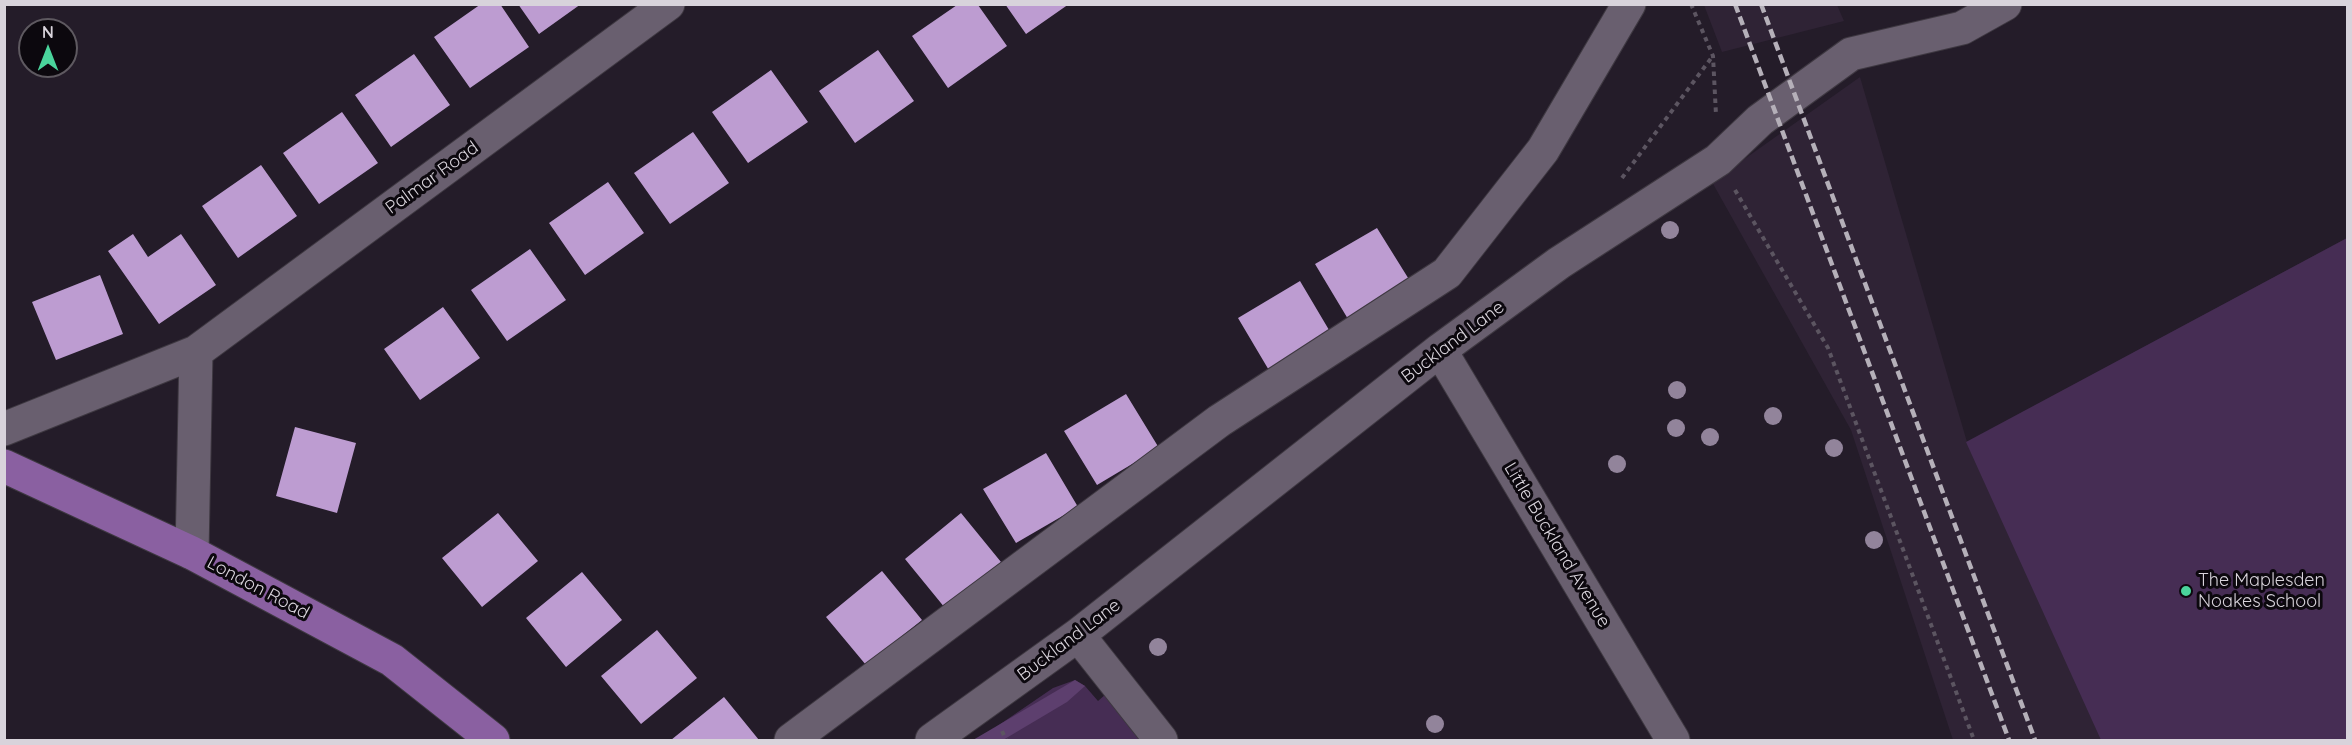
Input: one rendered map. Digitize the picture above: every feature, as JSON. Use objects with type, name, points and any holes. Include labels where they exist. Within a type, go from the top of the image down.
[{"type":"main road","name":"London Road","points":[[4,466],[192,553],[392,660],[493,741]]},
{"type":"street","name":"Palmar Road","points":[[4,429],[196,352],[668,4]]},
{"type":"street","points":[[791,741],[1220,421],[1447,273],[1543,150],[1629,4]]},
{"type":"street","name":"Buckland Lane","points":[[932,741],[1078,635],[1440,350],[1559,263],[1718,160],[1760,120],[1851,54],[1962,28],[2006,4]]},
{"type":"street","name":"Little Buckland Avenue","points":[[1440,350],[1673,741]]},
{"type":"street","points":[[192,553],[196,352]]},
{"type":"street","points":[[1078,635],[1161,741]]},
{"type":"path","points":[[1691,4],[1713,56],[1718,160],[1828,348],[1974,741]]},
{"type":"path","points":[[1622,178],[1713,56]]},
{"type":"shaded area","points":[[1704,5],[1837,5],[1844,21],[1722,52]]},
{"type":"shaded area","name":"The Maplesden Noakes School","points":[[1860,77],[1967,442],[2347,238],[2347,740],[1953,740],[1851,430],[1712,182]]},
{"type":"shaded area","name":"The Maplesden Noakes School","points":[[2347,238],[2347,740],[2101,740],[1966,442]]},
{"type":"shaded area","points":[[1075,680],[1085,686],[1098,701],[1106,694],[1143,740],[977,740],[1053,688]]},
{"type":"shaded area","points":[[1075,680],[1085,686],[1067,702],[1003,740],[973,740]]},
{"type":"building","points":[[481,4],[500,4],[529,47],[470,88],[434,37]]},
{"type":"building","points":[[518,4],[581,4],[539,34]]},
{"type":"building","points":[[1005,4],[1069,4],[1026,34]]},
{"type":"building","points":[[957,5],[978,5],[1007,46],[948,88],[912,36]]},
{"type":"building","points":[[878,50],[914,101],[855,143],[819,91]]},
{"type":"building","points":[[414,54],[450,105],[391,147],[355,95]]},
{"type":"building","points":[[771,70],[808,122],[748,163],[712,112]]},
{"type":"building","points":[[342,112],[378,163],[319,204],[283,153]]},
{"type":"building","points":[[693,132],[729,183],[670,224],[634,173]]},
{"type":"building","points":[[261,165],[297,216],[238,258],[202,206]]},
{"type":"building","points":[[608,182],[644,233],[585,275],[549,223]]},
{"type":"building","points":[[1377,228],[1410,281],[1348,319],[1315,264]]},
{"type":"building","points":[[133,234],[148,257],[181,234],[216,285],[159,324],[108,251]]},
{"type":"building","points":[[530,249],[566,300],[507,341],[471,290]]},
{"type":"building","points":[[100,275],[123,334],[56,360],[32,302]]},
{"type":"building","points":[[1300,281],[1332,335],[1270,372],[1238,318]]},
{"type":"building","points":[[443,307],[480,358],[420,400],[384,349]]},
{"type":"building","points":[[1126,394],[1159,448],[1097,485],[1064,431]]},
{"type":"building","points":[[295,427],[356,443],[337,513],[276,496]]},
{"type":"building","points":[[1046,453],[1078,507],[1016,543],[983,489]]},
{"type":"building","points":[[498,513],[538,561],[482,607],[442,558]]},
{"type":"building","points":[[961,513],[1001,562],[945,608],[905,559]]},
{"type":"building","points":[[882,571],[922,620],[866,665],[826,617]]},
{"type":"building","points":[[582,572],[622,620],[566,667],[526,618]]},
{"type":"building","points":[[657,630],[697,678],[641,724],[601,676]]},
{"type":"building","points":[[724,697],[759,740],[671,740]]},
{"type":"railway","points":[[1735,4],[2009,740]]},
{"type":"railway","points":[[1761,4],[2035,740]]},
{"type":"place","name":"The Maplesden Noakes School","points":[[2186,591]]}]
